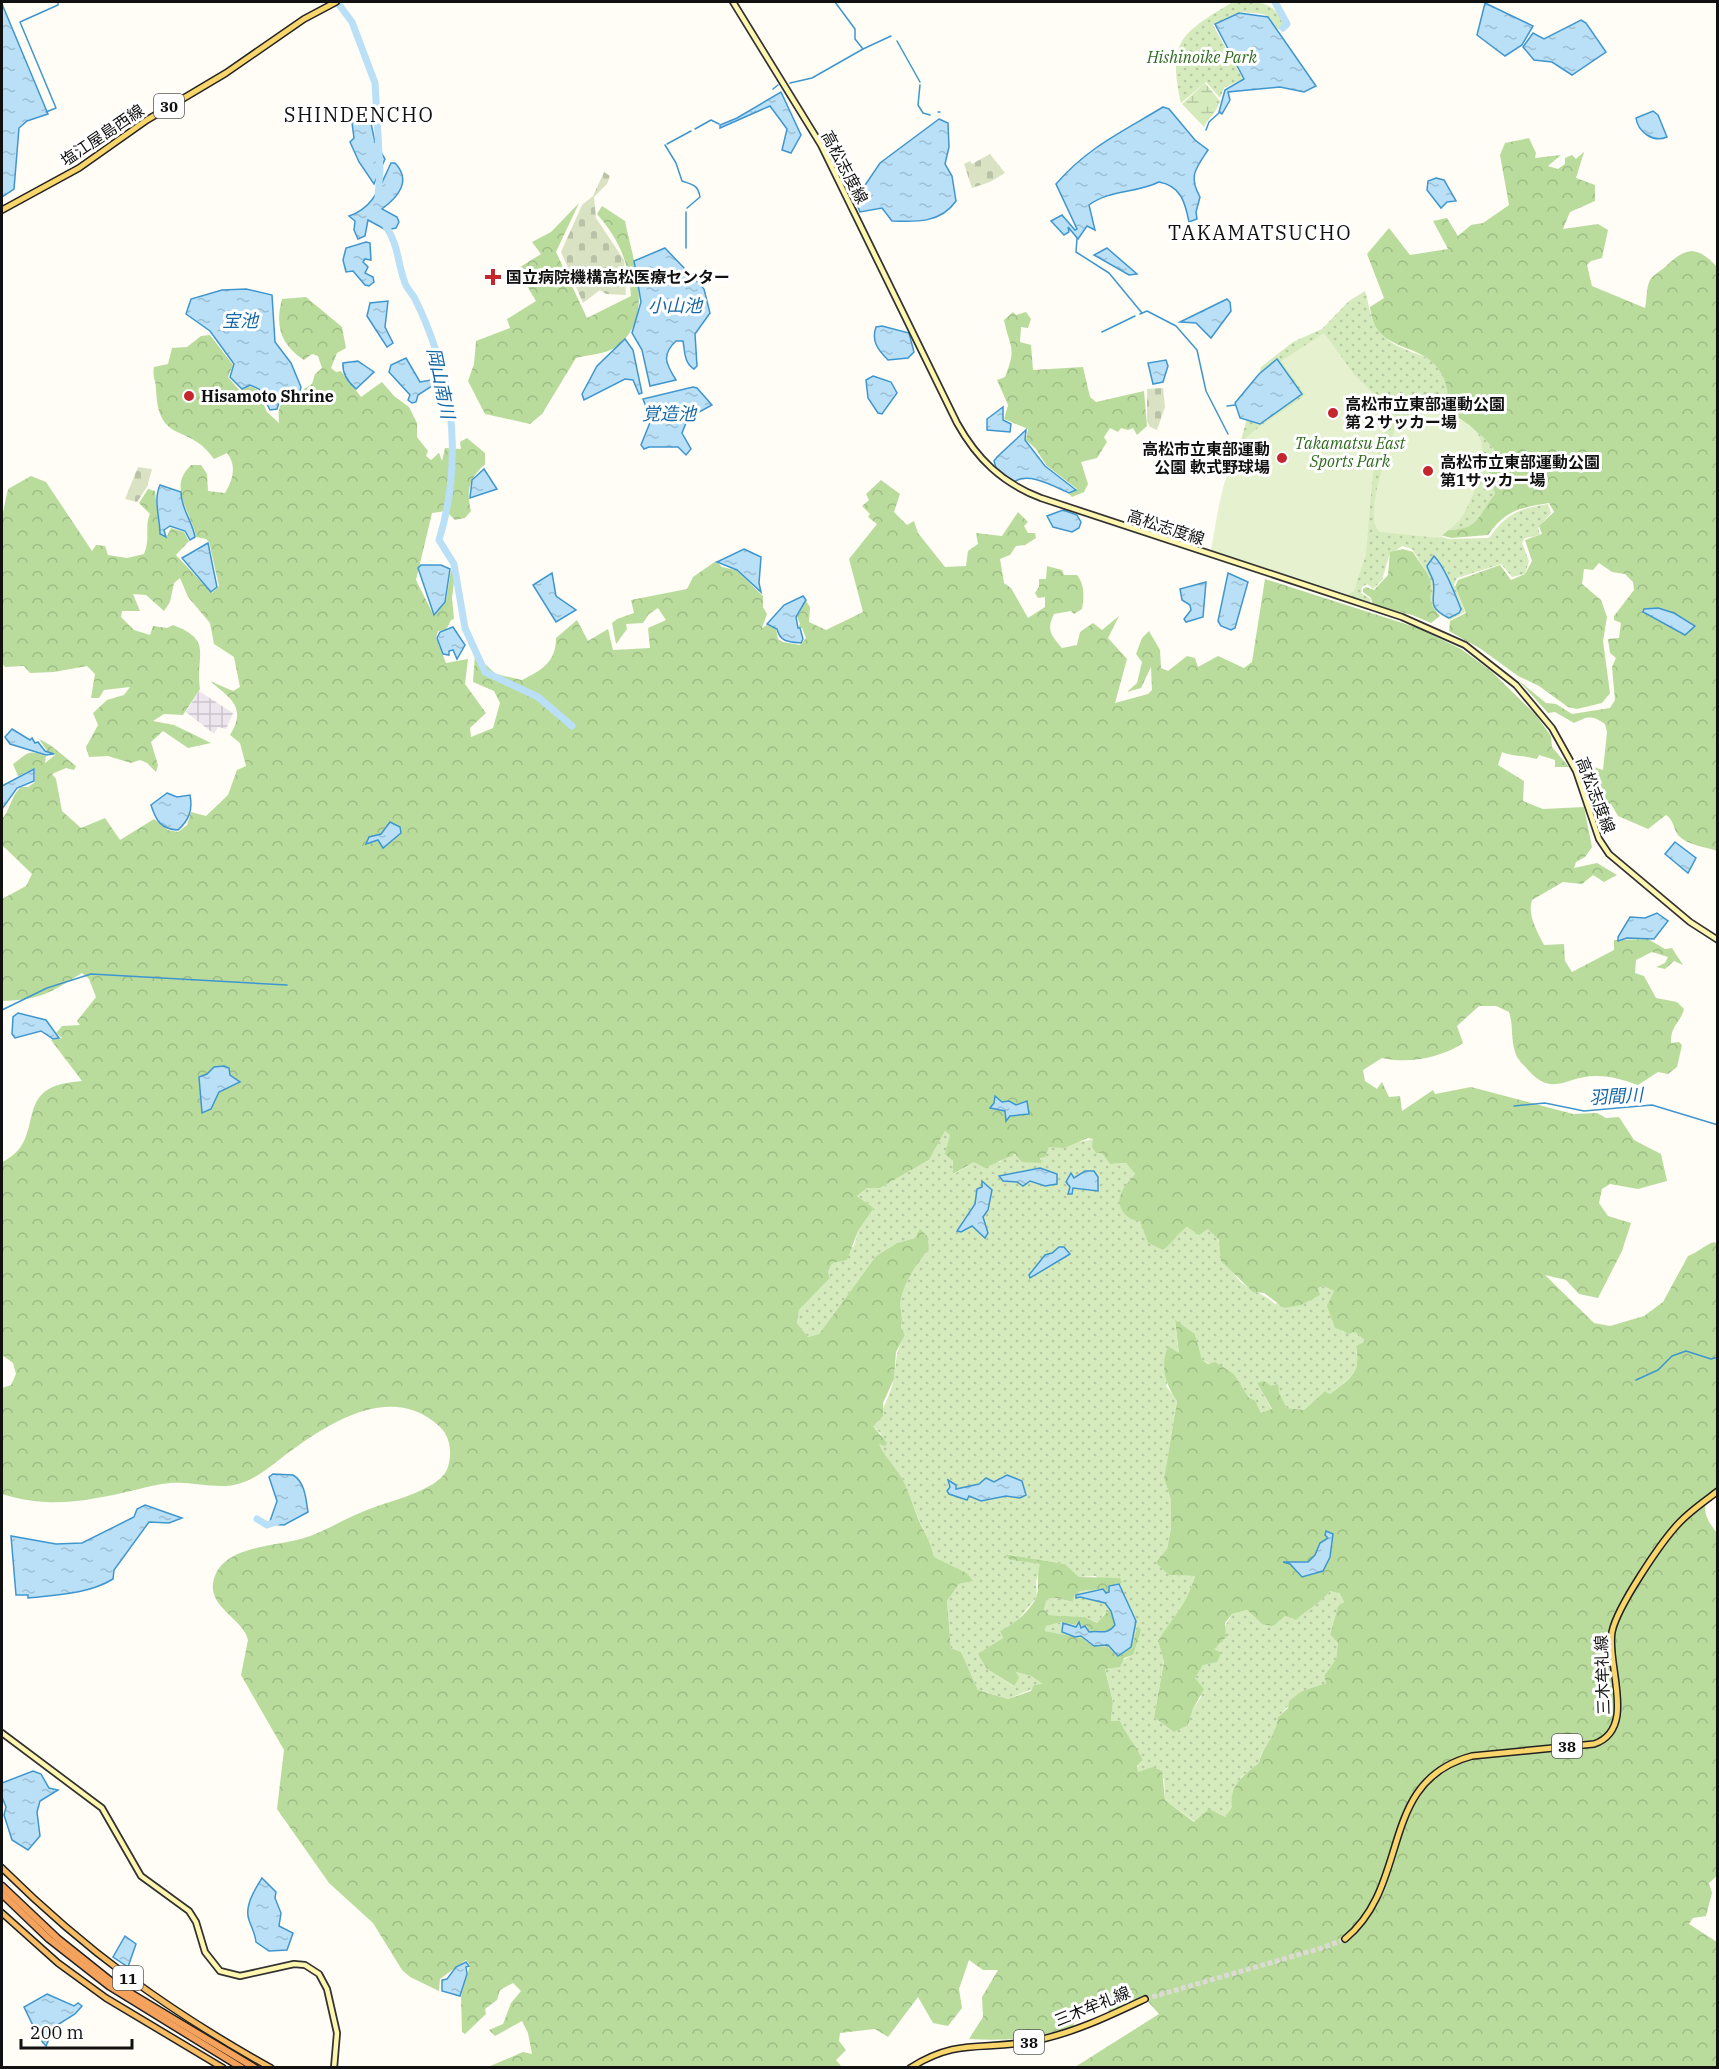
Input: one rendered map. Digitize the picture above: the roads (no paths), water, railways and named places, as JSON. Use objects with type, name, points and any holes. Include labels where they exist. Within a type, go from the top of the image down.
[{"type":"highway","name":"11","points":[[2,1868],[77,1939],[119,1972],[191,2023],[271,2067]]},
{"type":"highway","points":[[2,1886],[57,1938],[112,1982],[153,2009],[255,2067]]},
{"type":"highway","points":[[2,1894],[49,1939],[108,1986],[242,2067]]},
{"type":"highway","name":"11","points":[[2,1913],[58,1963],[106,1998],[223,2067]]},
{"type":"main road","name":"塩江屋島西線","points":[[2,210],[79,168],[147,120],[226,73],[304,19],[336,2]]},
{"type":"main road","name":"高松志度線","points":[[733,2],[821,145],[957,423],[970,445],[988,466],[1012,485],[1041,498],[1402,617],[1465,645],[1516,685],[1552,728],[1576,771],[1599,839],[1609,854],[1690,922],[1718,940]]},
{"type":"main road","name":"三木牟礼線","points":[[1345,1938],[1360,1923],[1378,1895],[1408,1805],[1431,1776],[1453,1762],[1472,1756],[1594,1744],[1610,1734],[1618,1714],[1611,1642],[1618,1615],[1675,1527],[1718,1491]]},
{"type":"main road","points":[[2,1733],[102,1808],[141,1876],[189,1911],[196,1922],[205,1952],[220,1971],[240,1976],[294,1964],[305,1965],[319,1974],[327,1989],[337,2033],[334,2067]]},
{"type":"main road","name":"三木牟礼線","points":[[910,2067],[931,2055],[959,2046],[1015,2045],[1065,2033],[1145,1999]]},
{"type":"water","points":[[1485,3],[1533,26],[1522,45],[1505,56],[1477,35]]},
{"type":"water","points":[[2,4],[48,114],[27,121],[19,128],[14,189],[2,197]]},
{"type":"water","points":[[1239,13],[1268,17],[1316,86],[1304,92],[1280,87],[1228,92],[1230,100],[1222,114],[1219,112],[1225,90],[1244,79],[1215,24]]},
{"type":"water","points":[[1581,20],[1586,23],[1606,52],[1572,75],[1552,62],[1534,60],[1523,47],[1533,33],[1544,39]]},
{"type":"water","points":[[781,92],[801,135],[791,153],[782,150],[787,129],[770,106],[720,128],[720,125],[737,118]]},
{"type":"water","points":[[1163,107],[1169,109],[1195,140],[1208,150],[1197,167],[1194,178],[1200,197],[1196,212],[1197,219],[1189,222],[1181,196],[1172,187],[1159,182],[1097,200],[1089,205],[1095,230],[1087,226],[1078,239],[1068,227],[1069,232],[1064,235],[1051,221],[1062,215],[1075,230],[1077,229],[1056,184],[1093,150]]},
{"type":"water","points":[[1653,111],[1658,115],[1667,137],[1657,139],[1647,135],[1637,123],[1636,118]]},
{"type":"water","points":[[363,118],[370,119],[375,142],[385,159],[374,184],[359,162],[350,142],[354,138],[352,123]]},
{"type":"water","points":[[939,119],[948,123],[949,147],[945,164],[952,176],[956,201],[943,214],[927,220],[892,221],[882,208],[860,212],[855,200],[880,163]]},
{"type":"water","points":[[391,163],[395,163],[400,170],[403,182],[398,194],[382,209],[397,217],[399,222],[396,228],[386,230],[368,220],[365,236],[358,239],[354,230],[355,221],[349,216],[365,208],[370,202]]},
{"type":"water","points":[[1436,178],[1444,180],[1456,201],[1447,202],[1441,208],[1427,190],[1428,181]]},
{"type":"water","points":[[370,243],[371,260],[365,259],[363,262],[368,267],[365,273],[373,277],[374,282],[369,286],[365,285],[353,271],[346,272],[343,260],[346,248]]},
{"type":"water","name":"小山池","points":[[665,248],[704,289],[710,313],[695,334],[697,366],[694,369],[688,364],[683,341],[676,341],[668,351],[667,360],[676,380],[650,386],[642,350],[632,333],[641,302],[634,261]]},
{"type":"water","points":[[1107,248],[1137,274],[1129,275],[1094,255]]},
{"type":"water","name":"宝池","points":[[246,289],[272,295],[275,342],[291,363],[301,387],[297,401],[291,395],[281,396],[277,409],[270,410],[259,389],[250,385],[242,389],[230,377],[234,364],[210,331],[186,314],[191,299],[222,290]]},
{"type":"water","points":[[1227,299],[1230,302],[1231,311],[1211,338],[1196,323],[1180,322]]},
{"type":"water","points":[[388,301],[385,327],[393,343],[387,347],[367,316],[370,303]]},
{"type":"water","points":[[882,326],[909,333],[914,352],[908,358],[888,360],[878,349],[874,337],[876,327]]},
{"type":"water","points":[[625,339],[633,350],[642,393],[639,394],[633,380],[625,379],[584,400],[582,394],[597,366]]},
{"type":"water","points":[[406,358],[420,382],[431,380],[432,386],[418,395],[416,402],[412,403],[408,400],[410,395],[389,372],[391,365]]},
{"type":"water","points":[[1277,359],[1302,394],[1260,424],[1240,418],[1235,403],[1259,374]]},
{"type":"water","points":[[1166,360],[1168,366],[1163,382],[1153,384],[1148,363]]},
{"type":"water","points":[[358,361],[374,372],[356,389],[346,378],[343,363]]},
{"type":"water","points":[[873,376],[891,382],[897,393],[882,414],[878,413],[868,398],[866,380]]},
{"type":"water","name":"覚造池","points":[[697,388],[712,405],[688,418],[682,433],[691,449],[686,455],[678,447],[644,449],[641,445],[651,420],[643,399]]},
{"type":"water","points":[[1003,407],[1003,420],[1011,424],[1010,432],[987,430],[987,419]]},
{"type":"water","points":[[1026,430],[1025,440],[1045,466],[1076,490],[1069,493],[1027,478],[1014,482],[996,468],[994,461],[997,457]]},
{"type":"water","points":[[484,469],[497,489],[470,498],[472,480]]},
{"type":"water","points":[[160,485],[181,492],[195,537],[190,540],[185,531],[170,526],[164,530],[166,537],[160,534],[157,503]]},
{"type":"water","points":[[1063,510],[1077,515],[1081,522],[1079,528],[1072,532],[1053,527],[1047,516]]},
{"type":"water","points":[[208,543],[217,587],[211,592],[182,558]]},
{"type":"water","points":[[744,549],[761,557],[759,583],[761,592],[737,570],[717,562]]},
{"type":"water","points":[[1434,556],[1446,574],[1461,609],[1459,613],[1449,618],[1437,610],[1433,602],[1433,580],[1427,566]]},
{"type":"water","points":[[421,565],[441,565],[450,569],[445,602],[434,615],[418,568]]},
{"type":"water","points":[[552,573],[556,596],[576,610],[556,622],[533,585]]},
{"type":"water","points":[[1228,573],[1248,582],[1235,628],[1231,630],[1221,626],[1218,621]]},
{"type":"water","points":[[1206,582],[1203,617],[1186,622],[1184,619],[1191,610],[1190,605],[1182,600],[1180,589]]},
{"type":"water","points":[[803,596],[806,600],[796,617],[803,639],[801,643],[786,641],[780,637],[777,629],[767,624],[784,605]]},
{"type":"water","points":[[1658,608],[1674,613],[1695,626],[1685,635],[1643,612],[1644,609]]},
{"type":"water","points":[[453,627],[465,645],[457,659],[453,650],[449,651],[449,655],[443,654],[437,638],[440,632]]},
{"type":"water","points":[[12,729],[30,740],[32,738],[45,751],[54,754],[46,755],[10,744],[5,737]]},
{"type":"water","points":[[34,769],[34,781],[17,788],[2,809],[2,786]]},
{"type":"water","points":[[167,793],[177,797],[190,795],[189,814],[178,830],[163,826],[155,816],[151,805]]},
{"type":"water","points":[[390,822],[400,827],[401,833],[383,848],[378,840],[366,844],[369,837],[381,834]]},
{"type":"water","points":[[1675,842],[1696,858],[1688,873],[1665,854]]},
{"type":"water","points":[[1657,913],[1668,921],[1654,939],[1627,938],[1618,941],[1630,917],[1645,918]]},
{"type":"water","points":[[18,1013],[46,1020],[59,1038],[53,1039],[41,1031],[15,1038],[12,1034],[13,1017]]},
{"type":"water","points":[[214,1067],[229,1068],[230,1075],[240,1082],[219,1092],[211,1109],[202,1113],[199,1077],[207,1074]]},
{"type":"water","points":[[995,1096],[1002,1102],[1009,1101],[1016,1105],[1027,1101],[1029,1114],[1010,1116],[1006,1121],[1005,1111],[990,1108]]},
{"type":"water","points":[[1040,1168],[1057,1174],[1057,1184],[1045,1186],[1030,1181],[1023,1186],[1017,1182],[1003,1181],[999,1176]]},
{"type":"water","points":[[1085,1171],[1094,1171],[1098,1177],[1098,1191],[1073,1188],[1072,1194],[1068,1194],[1070,1187],[1066,1182],[1071,1173],[1074,1178]]},
{"type":"water","points":[[982,1181],[992,1190],[988,1210],[983,1217],[988,1233],[985,1238],[972,1226],[961,1232],[957,1231],[975,1204],[977,1189],[982,1187]]},
{"type":"water","points":[[1059,1247],[1064,1247],[1070,1254],[1030,1278],[1029,1275],[1045,1255]]},
{"type":"water","points":[[273,1474],[293,1475],[300,1482],[306,1496],[308,1512],[284,1525],[269,1524],[277,1501],[269,1477]]},
{"type":"water","points":[[1007,1475],[1022,1481],[1026,1495],[1020,1498],[1006,1496],[981,1501],[969,1496],[967,1500],[949,1494],[947,1491],[950,1487],[948,1480],[956,1485],[956,1489],[979,1484],[986,1478],[994,1482]]},
{"type":"water","points":[[145,1505],[182,1518],[169,1523],[149,1522],[114,1570],[113,1579],[93,1588],[72,1593],[28,1598],[28,1595],[16,1595],[11,1536],[56,1544],[82,1543],[134,1517],[137,1509]]},
{"type":"water","points":[[1326,1531],[1333,1534],[1330,1557],[1323,1571],[1302,1577],[1290,1564],[1283,1562],[1308,1562],[1315,1555],[1320,1543],[1328,1538],[1325,1535]]},
{"type":"water","points":[[1119,1584],[1136,1621],[1131,1647],[1118,1656],[1108,1645],[1094,1646],[1081,1636],[1075,1637],[1062,1632],[1063,1623],[1076,1627],[1079,1622],[1081,1628],[1085,1626],[1089,1632],[1106,1632],[1112,1628],[1115,1625],[1111,1611],[1105,1603],[1076,1598],[1076,1595],[1103,1589],[1106,1593],[1109,1592],[1109,1586]]},
{"type":"water","points":[[33,1771],[41,1774],[49,1788],[58,1790],[40,1801],[37,1812],[40,1836],[28,1850],[12,1840],[4,1815],[6,1807],[2,1797],[2,1783]]},
{"type":"water","points":[[262,1878],[276,1892],[275,1898],[281,1913],[279,1926],[293,1933],[287,1950],[269,1951],[256,1942],[248,1909]]},
{"type":"water","points":[[125,1936],[136,1944],[128,1967],[113,1957]]},
{"type":"water","points":[[466,1962],[469,1966],[466,1967],[467,1974],[460,1996],[442,1991],[442,1980],[447,1979],[456,1967]]},
{"type":"water","points":[[47,1994],[74,2006],[78,2003],[82,2006],[75,2014],[54,2027],[46,2046],[39,2038],[24,2007]]},
{"type":"waterway","points":[[46,112],[56,108],[20,22],[58,5],[58,2]]},
{"type":"waterway","name":"岡山南川","points":[[337,2],[352,22],[375,83],[380,170],[378,197]]},
{"type":"waterway","points":[[790,83],[812,78],[863,49],[855,39],[855,29],[835,2]]},
{"type":"waterway","points":[[1275,2],[1287,24],[1283,28]]},
{"type":"waterway","points":[[863,49],[891,36]]},
{"type":"waterway","points":[[897,41],[920,82]]},
{"type":"waterway","points":[[773,89],[778,85]]},
{"type":"waterway","points":[[920,85],[918,105],[923,113],[930,115]]},
{"type":"waterway","points":[[1206,130],[1209,122],[1220,112]]},
{"type":"waterway","points":[[695,129],[711,120],[719,124]]},
{"type":"waterway","points":[[667,144],[691,131]]},
{"type":"waterway","points":[[665,145],[676,163],[682,181],[698,190],[700,197],[687,208]]},
{"type":"waterway","points":[[686,212],[686,248]]},
{"type":"waterway","name":"岡山南川","points":[[384,223],[395,246],[402,275],[423,316],[442,368],[451,417],[452,468],[445,517],[439,540],[454,564],[465,628],[485,672],[538,697],[572,726]]},
{"type":"waterway","points":[[1077,239],[1076,252],[1109,273],[1142,313]]},
{"type":"waterway","points":[[1140,314],[1147,311],[1176,326],[1197,350],[1206,391],[1228,434]]},
{"type":"waterway","points":[[1102,332],[1135,316]]},
{"type":"waterway","points":[[1227,406],[1235,405]]},
{"type":"waterway","points":[[2,1010],[47,988],[91,974],[287,985]]},
{"type":"waterway","name":"羽間川","points":[[1514,1106],[1545,1103],[1584,1111],[1652,1105],[1718,1125]]},
{"type":"waterway","points":[[1636,1380],[1658,1370],[1672,1356],[1686,1351],[1711,1359],[1718,1357]]},
{"type":"waterway","points":[[257,1519],[267,1525],[279,1521]]},
{"type":"tunnel","points":[[1145,1999],[1325,1947],[1345,1939]]},
{"type":"place","name":"国立病院機構高松医療センター","points":[[493,277]]},
{"type":"place","name":"Hisamoto Shrine","points":[[189,396]]},
{"type":"place","name":"高松市立東部運動公園 第２サッカー場","points":[[1333,413]]},
{"type":"place","name":"高松市立東部運動 公園 軟式野球場","points":[[1282,458]]},
{"type":"place","name":"高松市立東部運動公園 第1サッカー場","points":[[1428,471]]},
{"type":"district","name":"SHINDENCHO","points":[[359,114]]},
{"type":"district","name":"TAKAMATSUCHO","points":[[1260,232]]},
{"type":"park label","name":"Hishinoike Park","points":[[1202,57]]},
{"type":"park label","name":"Takamatsu East Sports Park","points":[[1350,452]]}]
